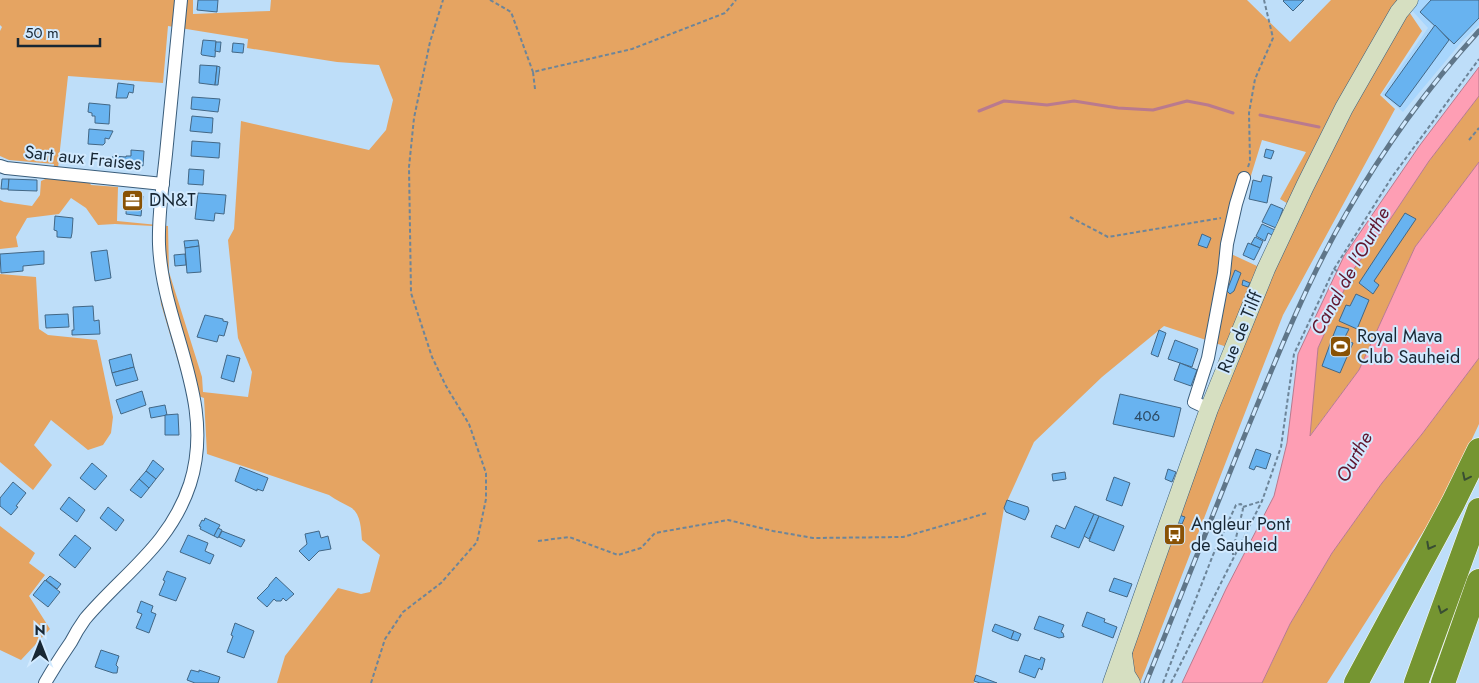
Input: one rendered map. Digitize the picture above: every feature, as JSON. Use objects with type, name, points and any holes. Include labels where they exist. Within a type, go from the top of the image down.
[{"type":"highway","points":[[1356,682],[1453,504],[1479,450]]},
{"type":"highway","points":[[1416,683],[1479,510]]},
{"type":"highway","points":[[1443,683],[1479,582]]},
{"type":"main road","name":"Rue de Tilff","points":[[1123,680],[1122,654],[1209,409],[1266,269],[1344,108],[1399,12],[1409,0]]},
{"type":"street","points":[[45,683],[84,621],[150,553],[167,531],[177,515],[190,483],[197,439],[197,410],[185,358],[166,295],[160,262],[159,228],[181,0]]},
{"type":"street","name":"Sart aux Fraises","points":[[0,166],[163,184]]},
{"type":"street","points":[[1209,409],[1194,402],[1208,358],[1224,272],[1227,244],[1244,178]]},
{"type":"path","points":[[371,683],[385,639],[403,612],[441,583],[477,542],[486,499],[486,473],[469,424],[446,386],[432,357],[411,293],[409,167],[414,118],[430,42],[444,0]]},
{"type":"path","points":[[490,0],[511,12],[533,72],[535,89]]},
{"type":"path","points":[[533,72],[632,49],[725,13],[736,0]]},
{"type":"path","points":[[1244,178],[1250,161],[1249,113],[1255,79],[1273,38],[1264,0]]},
{"type":"path","points":[[1171,683],[1262,502],[1281,447],[1294,354],[1334,269],[1392,176],[1479,59]]},
{"type":"path","points":[[1469,140],[1479,128]]},
{"type":"path","points":[[1070,217],[1108,237],[1233,216]]},
{"type":"path","points":[[1334,269],[1354,283]]},
{"type":"path","points":[[1163,683],[1213,555],[1236,505],[1241,504],[1243,507],[1262,502]]},
{"type":"path","points":[[1233,558],[1233,550],[1243,507]]},
{"type":"path","points":[[538,541],[569,537],[618,555],[641,548],[655,533],[728,520],[773,531],[814,538],[903,537],[987,513]]},
{"type":"shaded area","points":[[0,0],[193,0],[193,14],[270,11],[271,0],[1247,0],[1290,42],[1331,0],[1401,0],[1422,31],[1380,95],[1395,109],[1283,315],[1140,683],[1103,683],[1171,504],[1227,347],[1164,326],[1102,377],[1034,442],[1004,508],[974,683],[277,683],[285,656],[338,588],[361,594],[370,592],[380,555],[362,540],[358,517],[350,507],[329,495],[207,454],[204,398],[187,392],[161,304],[153,226],[98,225],[86,208],[71,198],[59,214],[27,218],[16,237],[18,247],[0,249],[0,200],[32,206],[40,195],[41,181],[52,176],[54,164],[9,160],[0,156],[0,31],[2,27],[0,25]],"holes":[[[168,26],[248,39],[247,48],[337,62],[379,65],[393,100],[386,130],[369,150],[241,121],[234,229],[228,240],[238,338],[252,372],[248,397],[203,392],[202,377],[169,272],[168,226],[117,221],[118,187],[91,185],[87,179],[57,177],[68,76],[163,83]],[[1262,140],[1306,152],[1280,199],[1290,205],[1257,266],[1229,253]]]},
{"type":"shaded area","points":[[1418,0],[1479,0],[1479,25],[1464,39],[1403,112],[1382,94],[1428,28],[1410,8]]},
{"type":"shaded area","points":[[1479,96],[1479,162],[1415,247],[1359,370],[1309,437],[1318,348],[1353,270],[1387,224],[1429,161]]},
{"type":"shaded area","points":[[0,274],[36,277],[39,329],[48,335],[97,340],[113,417],[111,433],[103,445],[88,450],[51,420],[34,445],[52,465],[33,490],[0,462]]},
{"type":"shaded area","points":[[1479,358],[1479,424],[1444,499],[1327,683],[1262,683],[1290,624],[1332,553],[1382,483],[1422,434]]},
{"type":"shaded area","points":[[0,526],[35,553],[29,563],[45,575],[29,596],[50,629],[21,660],[0,650]]},
{"type":"water","name":"Ourthe","points":[[1479,67],[1479,96],[1429,161],[1387,224],[1353,270],[1318,348],[1310,436],[1359,370],[1415,247],[1479,162],[1479,358],[1422,434],[1382,483],[1332,553],[1290,624],[1262,683],[1182,683],[1226,589],[1274,496],[1287,443],[1298,354],[1344,256],[1420,145]]},
{"type":"building","points":[[198,0],[218,0],[217,12],[197,10]]},
{"type":"building","points":[[1284,0],[1304,0],[1293,11]]},
{"type":"building","points":[[1431,0],[1479,0],[1479,18],[1454,44],[1420,12]]},
{"type":"building","points":[[1435,25],[1449,40],[1400,107],[1385,95]]},
{"type":"building","points":[[203,40],[216,41],[215,57],[201,54]]},
{"type":"building","points":[[216,42],[221,42],[220,52],[215,51]]},
{"type":"building","points":[[233,43],[244,44],[243,53],[232,52]]},
{"type":"building","points":[[200,65],[217,66],[215,85],[199,83]]},
{"type":"building","points":[[217,66],[220,67],[218,85],[215,85]]},
{"type":"building","points":[[118,83],[134,85],[133,93],[129,92],[127,98],[116,98]]},
{"type":"building","points":[[192,97],[220,99],[218,112],[191,109]]},
{"type":"building","points":[[89,103],[110,105],[109,124],[95,123],[95,116],[88,112]]},
{"type":"building","points":[[192,116],[213,118],[212,133],[190,131]]},
{"type":"building","points":[[89,129],[113,131],[109,139],[105,138],[103,145],[88,144]]},
{"type":"building","points":[[192,141],[220,143],[219,158],[191,156]]},
{"type":"building","points":[[1266,149],[1274,151],[1271,159],[1264,157]]},
{"type":"building","points":[[131,150],[144,151],[143,166],[112,163],[113,156],[131,156]]},
{"type":"building","points":[[189,169],[204,170],[203,185],[188,184]]},
{"type":"building","points":[[1263,175],[1272,177],[1267,203],[1249,199],[1253,180],[1261,182]]},
{"type":"building","points":[[2,179],[9,179],[9,189],[1,189]]},
{"type":"building","points":[[9,179],[37,180],[37,191],[8,190]]},
{"type":"building","points":[[198,193],[226,195],[224,214],[215,213],[214,221],[195,219]]},
{"type":"building","points":[[127,195],[143,196],[141,216],[126,214]]},
{"type":"building","points":[[1271,204],[1283,209],[1276,228],[1262,222]]},
{"type":"building","points":[[1405,213],[1416,219],[1374,281],[1379,285],[1373,294],[1359,283]]},
{"type":"building","points":[[55,216],[73,218],[71,238],[57,237],[57,231],[54,230]]},
{"type":"building","points":[[1262,224],[1275,230],[1272,235],[1268,233],[1265,241],[1256,236]]},
{"type":"building","points":[[1202,234],[1211,238],[1207,248],[1198,245]]},
{"type":"building","points":[[1255,237],[1263,241],[1260,248],[1251,244]]},
{"type":"building","points":[[198,240],[199,246],[185,248],[184,241]]},
{"type":"building","points":[[1248,243],[1260,248],[1254,260],[1243,255]]},
{"type":"building","points":[[199,246],[201,272],[187,273],[185,248]]},
{"type":"building","points":[[107,250],[111,278],[95,281],[91,252]]},
{"type":"building","points":[[44,251],[44,264],[23,266],[23,271],[1,273],[0,254]]},
{"type":"building","points":[[185,254],[186,265],[175,266],[174,255]]},
{"type":"building","points":[[1235,270],[1241,273],[1234,291],[1230,294],[1227,291]]},
{"type":"building","points":[[1243,280],[1250,283],[1248,287],[1242,285]]},
{"type":"building","points":[[1356,294],[1369,300],[1357,329],[1339,321],[1346,305],[1350,306]]},
{"type":"building","points":[[93,306],[94,321],[99,320],[100,334],[72,335],[72,330],[74,330],[73,307]]},
{"type":"building","points":[[68,314],[69,327],[46,328],[45,315]]},
{"type":"building","points":[[205,315],[228,322],[224,336],[219,335],[217,342],[197,337]]},
{"type":"building","points":[[1337,326],[1349,329],[1344,339],[1333,336]]},
{"type":"building","points":[[1159,330],[1166,333],[1158,357],[1151,354]]},
{"type":"building","points":[[1333,336],[1353,343],[1340,373],[1322,366]]},
{"type":"building","points":[[1175,340],[1198,349],[1192,367],[1168,359]]},
{"type":"building","points":[[131,354],[134,367],[112,373],[109,360]]},
{"type":"building","points":[[227,355],[240,358],[234,382],[221,378]]},
{"type":"building","points":[[1180,363],[1197,370],[1191,386],[1174,380]]},
{"type":"building","points":[[134,367],[138,380],[116,386],[112,373]]},
{"type":"building","points":[[142,391],[146,405],[121,414],[116,400]]},
{"type":"building","points":[[1120,394],[1181,408],[1174,437],[1113,424]]},
{"type":"building","points":[[165,405],[167,415],[151,418],[149,408]]},
{"type":"building","points":[[178,414],[179,435],[165,435],[165,415]]},
{"type":"building","points":[[1256,449],[1271,454],[1266,469],[1256,466],[1254,470],[1249,468]]},
{"type":"building","points":[[153,460],[164,469],[156,479],[146,471]]},
{"type":"building","points":[[92,463],[107,476],[95,490],[80,478]]},
{"type":"building","points":[[240,467],[268,478],[263,491],[257,489],[257,491],[235,481]]},
{"type":"building","points":[[1168,469],[1176,472],[1172,482],[1165,479]]},
{"type":"building","points":[[146,471],[156,479],[149,488],[139,479]]},
{"type":"building","points":[[1065,472],[1066,479],[1053,481],[1052,474]]},
{"type":"building","points":[[1114,477],[1130,483],[1122,506],[1106,500]]},
{"type":"building","points":[[139,479],[149,488],[141,498],[130,490]]},
{"type":"building","points":[[13,482],[26,493],[11,515],[0,506],[0,498]]},
{"type":"building","points":[[69,497],[85,510],[77,522],[60,509]]},
{"type":"building","points":[[1007,500],[1028,507],[1029,511],[1025,520],[1006,512],[1004,508]]},
{"type":"building","points":[[1075,506],[1094,514],[1079,548],[1051,537],[1056,525],[1065,529]]},
{"type":"building","points":[[108,507],[124,520],[116,531],[100,518]]},
{"type":"building","points":[[1094,514],[1099,516],[1089,539],[1084,536]]},
{"type":"building","points":[[1179,515],[1185,517],[1182,524],[1176,522]]},
{"type":"building","points":[[1099,516],[1124,526],[1114,551],[1089,541]]},
{"type":"building","points":[[205,518],[220,525],[214,536],[200,529],[201,527],[199,526]]},
{"type":"building","points":[[218,528],[222,530],[218,538],[214,536]]},
{"type":"building","points":[[222,531],[245,540],[241,547],[219,537]]},
{"type":"building","points":[[319,531],[321,538],[328,536],[331,549],[319,551],[309,561],[299,551],[307,544],[305,534]]},
{"type":"building","points":[[75,535],[91,548],[75,568],[59,555]]},
{"type":"building","points":[[188,535],[208,543],[205,551],[214,555],[210,564],[180,552]]},
{"type":"building","points":[[167,571],[186,578],[176,601],[159,595]]},
{"type":"building","points":[[50,576],[61,584],[57,589],[46,580]]},
{"type":"building","points":[[276,577],[294,594],[286,601],[283,598],[281,601],[274,599],[267,607],[257,598]]},
{"type":"building","points":[[1114,578],[1132,584],[1127,597],[1109,591]]},
{"type":"building","points":[[45,580],[60,592],[48,607],[33,595]]},
{"type":"building","points":[[141,601],[153,606],[151,612],[156,614],[149,633],[136,628],[142,614],[137,612]]},
{"type":"building","points":[[1087,612],[1105,619],[1104,622],[1117,627],[1113,638],[1082,626]]},
{"type":"building","points":[[1039,616],[1064,625],[1061,632],[1064,637],[1059,638],[1034,629]]},
{"type":"building","points":[[235,623],[254,631],[244,658],[227,652],[233,636],[231,635]]},
{"type":"building","points":[[995,624],[1014,631],[1011,639],[992,631]]},
{"type":"building","points":[[1014,631],[1021,634],[1018,641],[1011,639]]},
{"type":"building","points":[[101,650],[119,656],[116,665],[118,667],[117,673],[95,667]]},
{"type":"building","points":[[1025,655],[1040,660],[1041,657],[1045,659],[1042,670],[1039,668],[1035,678],[1019,672]]},
{"type":"building","points":[[191,670],[199,672],[199,670],[220,677],[218,683],[195,683],[187,680]]},
{"type":"building","points":[[976,675],[997,683],[974,681]]},
{"type":"waterway","points":[[979,111],[1004,101],[1047,105],[1074,101],[1118,108],[1153,110],[1187,101],[1233,113]]},
{"type":"waterway","points":[[1260,115],[1319,127]]},
{"type":"railway","points":[[1146,683],[1267,381],[1317,268],[1346,214],[1391,142],[1442,74],[1479,31]]},
{"type":"place","name":"DN&T","points":[[133,200]]},
{"type":"place","name":"Royal Mava Club Sauheid","points":[[1341,346]]},
{"type":"place","name":"Angleur Pont de Sauheid","points":[[1175,534]]},
{"type":"water label","name":"Canal de l'Ourthe","points":[[1350,271]]}]
